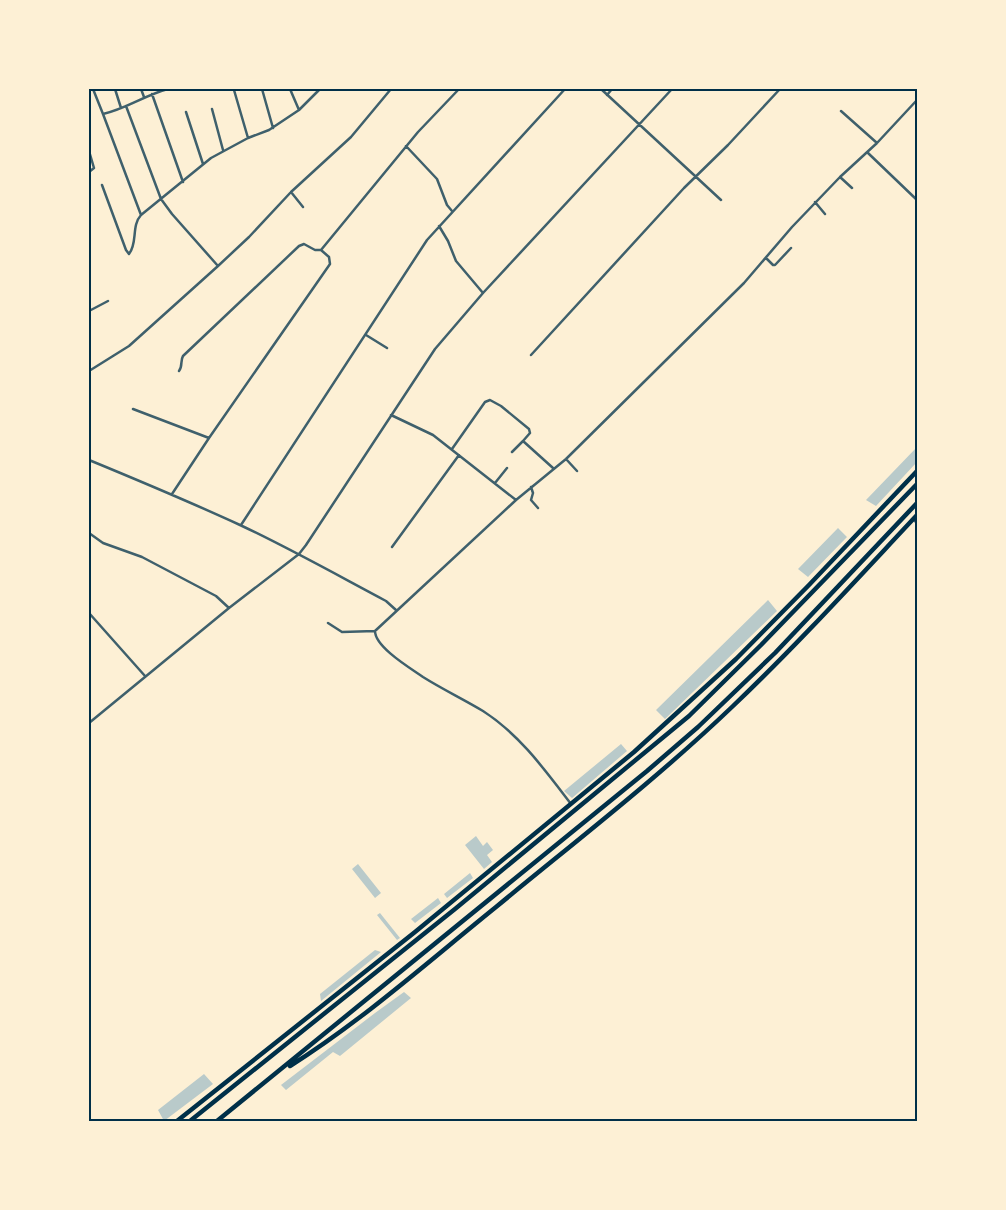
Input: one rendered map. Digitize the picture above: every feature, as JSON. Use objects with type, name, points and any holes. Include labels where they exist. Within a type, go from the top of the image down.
[{"type":"highway","points":[[177,1121],[634,752],[736,659],[917,471]]},
{"type":"highway","points":[[190,1121],[455,909],[689,716],[761,645],[917,484]]},
{"type":"highway","points":[[218,1121],[647,771],[698,727],[776,653],[917,503]]},
{"type":"highway","points":[[274,1076],[319,1047],[407,979],[651,779],[752,688],[915,521],[917,515]]},
{"type":"street","points":[[93,89],[141,215]]},
{"type":"street","points":[[115,89],[121,108]]},
{"type":"street","points":[[141,89],[144,97]]},
{"type":"street","points":[[102,114],[126,106],[152,93],[168,89]]},
{"type":"street","points":[[262,89],[272,128]]},
{"type":"street","points":[[290,89],[299,110]]},
{"type":"street","points":[[102,185],[128,253],[130,253],[136,223],[141,215],[203,164],[223,150],[272,128],[299,110],[320,89]]},
{"type":"street","points":[[89,371],[129,346],[218,266],[249,237],[291,192],[351,137],[391,89]]},
{"type":"street","points":[[321,250],[406,146],[459,89]]},
{"type":"street","points":[[241,525],[415,257],[452,211],[564,89]]},
{"type":"street","points":[[601,89],[721,200]]},
{"type":"street","points":[[607,95],[612,89]]},
{"type":"street","points":[[89,723],[144,676],[298,554],[306,545],[435,349],[484,293],[672,89]]},
{"type":"street","points":[[531,355],[696,176],[780,89]]},
{"type":"street","points":[[234,90],[248,138]]},
{"type":"street","points":[[152,93],[182,182]]},
{"type":"street","points":[[328,623],[342,632],[375,631],[516,500],[566,459],[733,294],[815,202],[877,144],[917,100]]},
{"type":"street","points":[[126,106],[161,198],[172,214],[218,266]]},
{"type":"street","points":[[212,109],[223,150]]},
{"type":"street","points":[[841,110],[877,144]]},
{"type":"street","points":[[186,112],[203,164]]},
{"type":"street","points":[[406,146],[437,179],[447,204],[452,211]]},
{"type":"street","points":[[89,151],[94,168],[89,172]]},
{"type":"street","points":[[868,153],[917,200]]},
{"type":"street","points":[[840,177],[852,188]]},
{"type":"street","points":[[291,192],[303,207]]},
{"type":"street","points":[[815,202],[825,214]]},
{"type":"street","points":[[439,226],[448,241],[456,261],[484,293]]},
{"type":"street","points":[[172,494],[330,264],[329,257],[321,250],[315,250],[304,244],[299,246],[183,356],[179,371]]},
{"type":"street","points":[[766,258],[775,265],[791,248]]},
{"type":"street","points":[[89,311],[108,301]]},
{"type":"street","points":[[366,335],[386,348]]},
{"type":"street","points":[[452,450],[485,402],[490,400],[501,406],[529,429],[530,433],[512,452]]},
{"type":"street","points":[[133,409],[209,438]]},
{"type":"street","points":[[391,415],[406,424],[428,432],[516,500]]},
{"type":"street","points":[[523,441],[554,468]]},
{"type":"street","points":[[392,547],[459,455]]},
{"type":"street","points":[[566,459],[577,471]]},
{"type":"street","points":[[89,460],[241,525],[386,601],[396,610]]},
{"type":"street","points":[[495,483],[507,468]]},
{"type":"street","points":[[531,487],[533,493],[531,500],[538,508]]},
{"type":"street","points":[[89,533],[103,543],[142,557],[216,596],[229,608]]},
{"type":"street","points":[[89,613],[144,676]]},
{"type":"street","points":[[375,631],[377,639],[384,647],[407,667],[483,711],[516,738],[541,765],[571,804]]},
{"type":"shaded area","points":[[917,447],[917,462],[876,506],[866,500]]},
{"type":"shaded area","points":[[838,528],[847,537],[808,577],[798,569]]},
{"type":"shaded area","points":[[768,600],[777,611],[665,719],[656,710]]},
{"type":"shaded area","points":[[621,744],[627,751],[572,798],[564,791]]},
{"type":"shaded area","points":[[476,836],[483,846],[487,842],[493,850],[487,855],[492,862],[484,869],[465,845]]},
{"type":"shaded area","points":[[358,864],[381,893],[375,898],[352,869]]},
{"type":"shaded area","points":[[470,873],[473,878],[447,898],[444,894]]},
{"type":"shaded area","points":[[438,898],[441,903],[415,923],[411,919]]},
{"type":"shaded area","points":[[380,913],[400,938],[397,940],[377,915]]},
{"type":"shaded area","points":[[375,950],[381,952],[321,1001],[320,994]]},
{"type":"shaded area","points":[[404,992],[411,998],[340,1056],[333,1052],[286,1090],[281,1085],[375,1013]]},
{"type":"shaded area","points":[[204,1074],[213,1084],[164,1121],[158,1110]]}]
